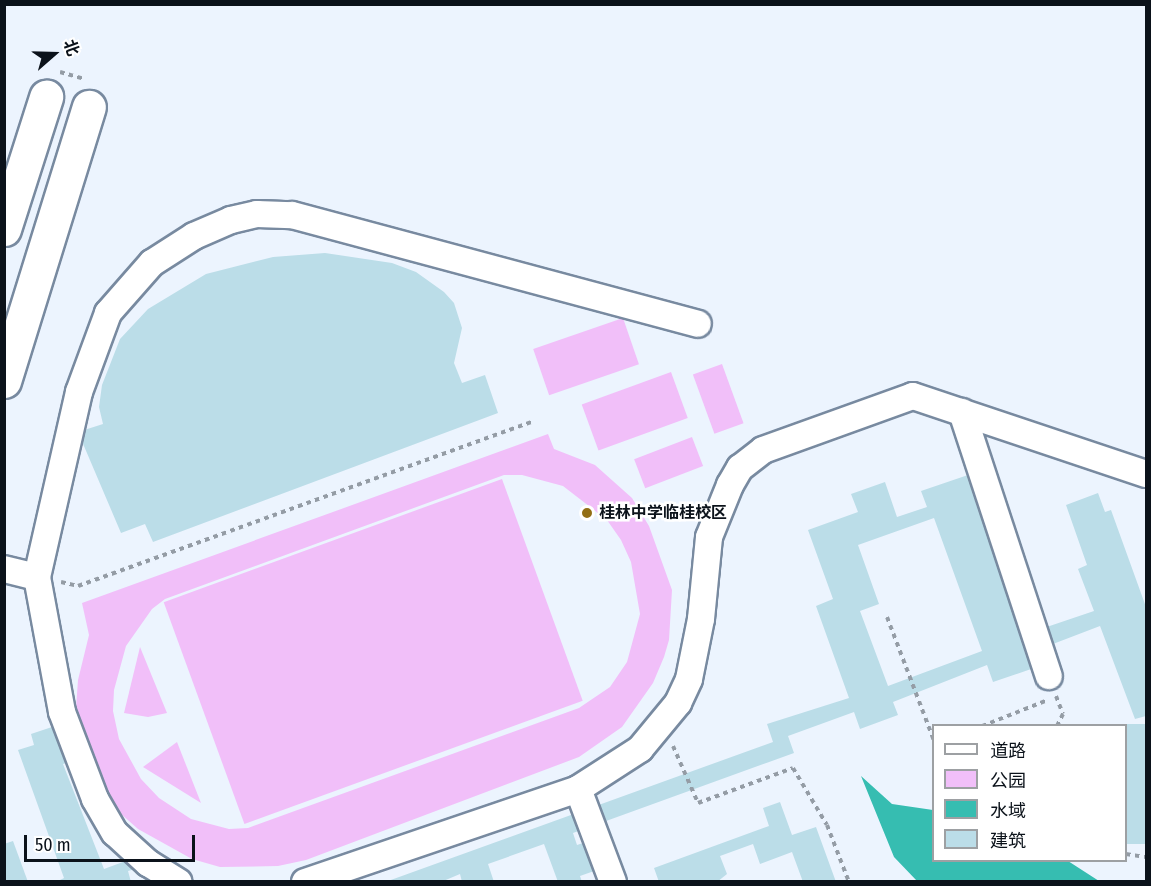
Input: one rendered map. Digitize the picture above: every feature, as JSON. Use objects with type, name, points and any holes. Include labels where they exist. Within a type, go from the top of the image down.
[{"type":"main road","points":[[4,229],[46,98]]},
{"type":"main road","points":[[4,381],[89,107]]},
{"type":"street","points":[[178,882],[148,862],[115,833],[90,788],[62,712],[37,577],[79,392],[108,313],[152,263],[211,228],[257,214],[292,215],[698,324]]},
{"type":"street","points":[[304,882],[578,789],[615,768],[663,724],[689,679],[701,619],[709,537],[741,468],[780,442],[913,396],[1146,474]]},
{"type":"street","points":[[962,412],[1053,686]]},
{"type":"street","points":[[4,569],[37,577]]},
{"type":"street","points":[[578,789],[613,882]]},
{"type":"path","points":[[37,577],[78,586],[533,422]]},
{"type":"path","points":[[887,618],[932,738]]},
{"type":"path","points":[[986,724],[1053,686],[1063,714],[1058,724]]},
{"type":"path","points":[[663,724],[698,803],[793,768],[827,825],[849,882]]},
{"type":"path","points":[[1127,854],[1146,857]]},
{"type":"green space","points":[[623,318],[639,364],[549,395],[533,349]]},
{"type":"green space","points":[[722,364],[744,423],[714,434],[693,375]]},
{"type":"green space","points":[[671,372],[688,418],[598,451],[582,404]]},
{"type":"green space","points":[[548,434],[554,449],[595,465],[632,498],[649,526],[672,590],[669,640],[664,657],[653,683],[622,727],[579,757],[306,860],[278,866],[220,867],[192,859],[138,829],[120,813],[103,792],[76,708],[78,680],[89,635],[82,603]],"holes":[[[504,475],[522,475],[563,486],[607,520],[621,540],[631,562],[640,614],[627,662],[610,687],[579,708],[248,828],[229,829],[191,819],[159,798],[141,779],[119,739],[113,711],[114,690],[126,646],[152,609],[165,599]]]},
{"type":"green space","points":[[692,437],[703,466],[645,488],[634,459]]},
{"type":"green space","points":[[502,479],[583,701],[244,824],[164,602]]},
{"type":"green space","points":[[140,647],[167,713],[148,717],[124,713]]},
{"type":"green space","points":[[177,742],[201,803],[143,767]]},
{"type":"water","points":[[861,776],[892,804],[932,810],[932,862],[1070,862],[1099,881],[917,881],[894,857]]},
{"type":"building","points":[[325,253],[392,263],[416,272],[444,292],[454,303],[462,328],[454,363],[462,383],[485,375],[498,413],[153,542],[145,524],[121,533],[78,432],[103,424],[99,407],[102,385],[120,339],[148,309],[206,274],[273,257]]},
{"type":"building","points":[[968,475],[1026,634],[1094,611],[1078,569],[1087,565],[1066,505],[1098,493],[1105,512],[1111,510],[1146,607],[1146,716],[1135,719],[1100,626],[1032,652],[1037,667],[993,682],[987,665],[893,702],[898,715],[860,729],[854,712],[788,736],[794,753],[573,833],[577,845],[586,842],[597,870],[580,876],[582,882],[558,882],[544,844],[488,864],[494,882],[462,882],[460,874],[441,882],[388,881],[773,742],[767,724],[849,698],[816,606],[833,599],[808,530],[858,512],[851,494],[885,482],[897,517],[927,507],[921,491]],"holes":[[[934,518],[982,651],[888,686],[860,611],[879,604],[858,545]]]},
{"type":"building","points":[[1127,724],[1146,724],[1146,844],[1127,844]]},
{"type":"building","points":[[52,727],[60,747],[65,746],[71,762],[63,764],[104,869],[131,859],[135,869],[128,871],[131,882],[56,882],[64,878],[18,750],[34,745],[31,734]]},
{"type":"building","points":[[780,802],[792,835],[816,827],[836,882],[803,882],[792,852],[760,864],[753,844],[720,856],[727,874],[717,882],[659,882],[654,868],[769,826],[763,808]]},
{"type":"building","points":[[13,841],[28,882],[4,882],[4,844]]},
{"type":"place","name":"桂林中学临桂校区","points":[[587,513]]}]
